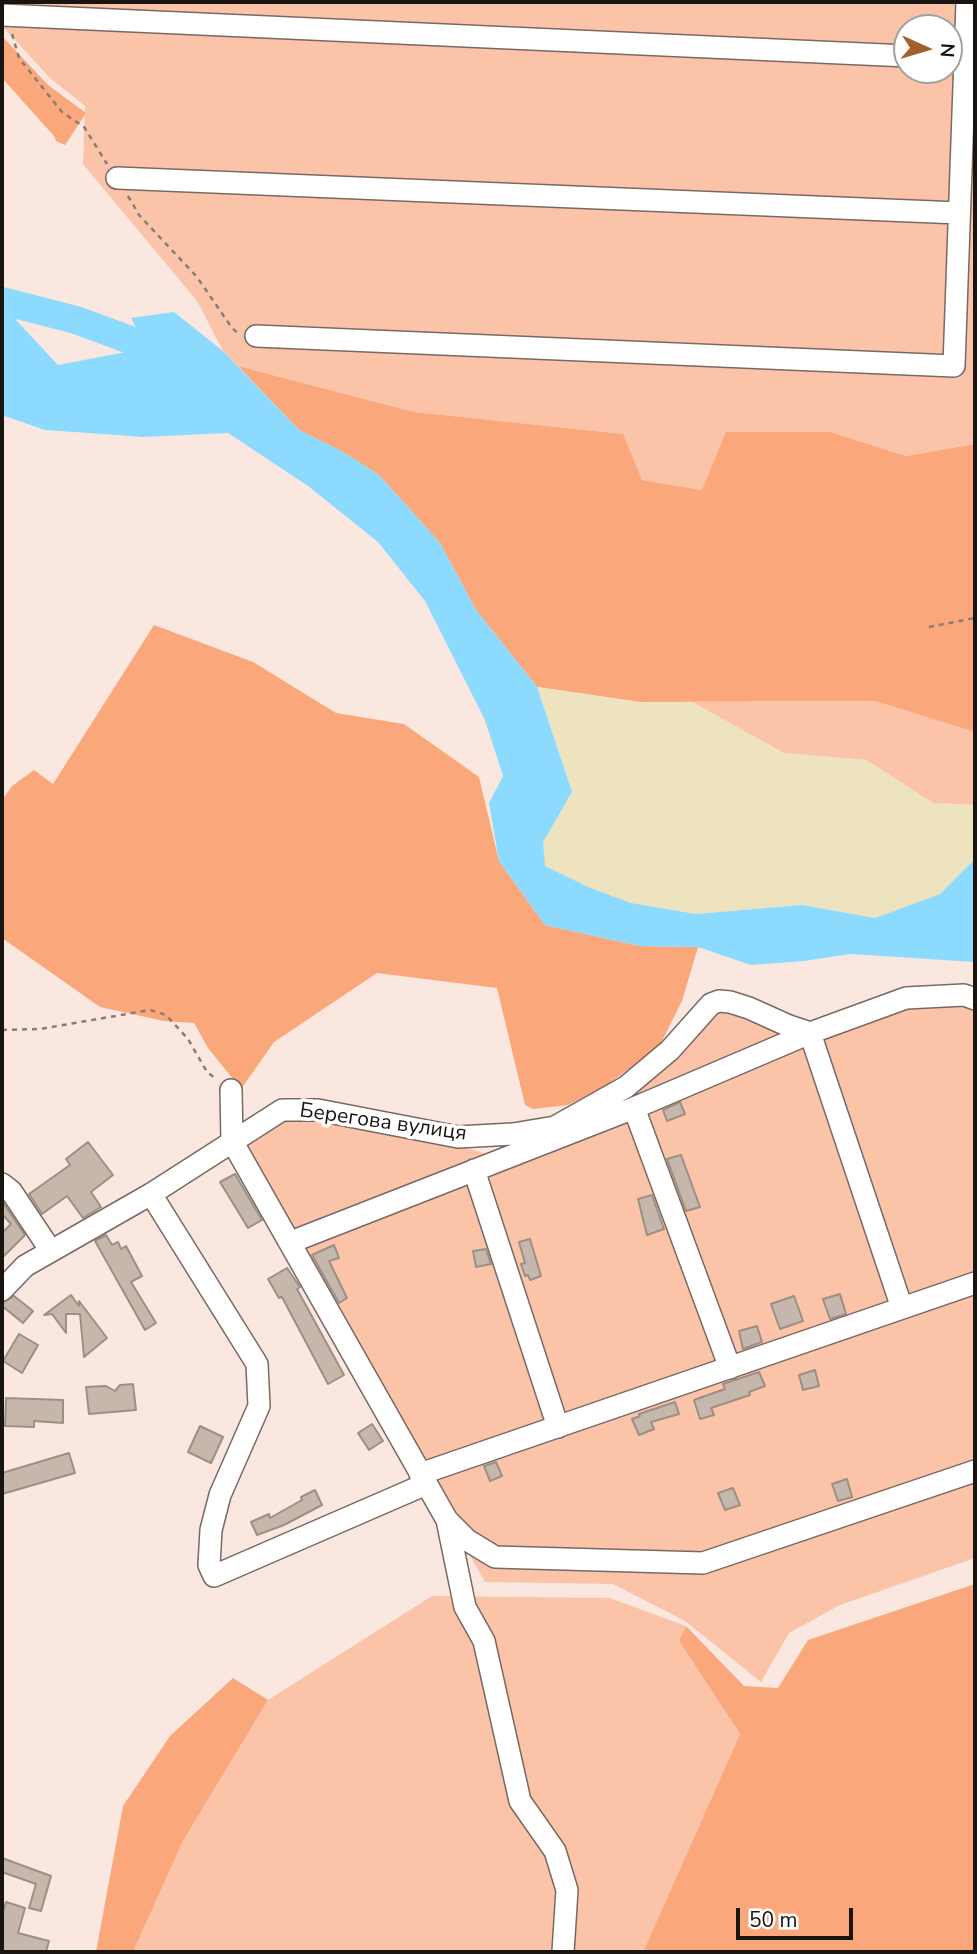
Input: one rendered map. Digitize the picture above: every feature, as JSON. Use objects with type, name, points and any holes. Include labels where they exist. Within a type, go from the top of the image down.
[{"type":"street","points":[[963,25],[967,2]]},
{"type":"street","points":[[6,20],[893,55]]},
{"type":"street","points":[[256,337],[954,366],[959,213],[957,84]]},
{"type":"street","points":[[117,178],[959,213]]},
{"type":"street","points":[[291,1242],[634,1108],[810,1033],[906,998],[964,995],[975,999]]},
{"type":"street","name":"Берегова вулиця","points":[[2,1290],[25,1266],[151,1194],[282,1110],[318,1110],[458,1137],[513,1134],[555,1127],[626,1087],[670,1049],[711,1004],[730,1002],[810,1033]]},
{"type":"street","points":[[810,1033],[902,1308]]},
{"type":"street","points":[[231,1090],[232,1141],[423,1479],[447,1520],[467,1540],[495,1557],[702,1563],[975,1471]]},
{"type":"street","points":[[634,1108],[730,1368]]},
{"type":"street","points":[[474,1170],[558,1427]]},
{"type":"street","points":[[2,1184],[11,1191],[51,1251]]},
{"type":"street","points":[[151,1194],[257,1364],[259,1406],[220,1494],[211,1530],[209,1565],[214,1576],[423,1479],[558,1427],[975,1283]]},
{"type":"street","points":[[447,1520],[465,1607],[484,1641],[520,1801],[555,1851],[567,1890],[563,1952]]},
{"type":"path","points":[[6,20],[19,58],[62,112],[84,127],[139,215],[197,277],[232,328],[239,334],[256,337]]},
{"type":"path","points":[[929,627],[975,618]]},
{"type":"path","points":[[2,1030],[40,1029],[150,1010],[166,1015],[188,1039],[207,1072],[231,1090]]},
{"type":"shaded area","points":[[2,2],[975,2],[975,444],[906,456],[830,432],[703,490],[642,480],[622,434],[414,412],[238,366],[223,351],[197,301],[83,164],[85,106],[50,78],[2,26]]},
{"type":"shaded area","points":[[2,36],[48,85],[86,113],[65,145],[56,141],[2,78]]},
{"type":"shaded area","points":[[238,366],[414,412],[623,434],[642,480],[702,490],[726,432],[830,432],[906,456],[975,444],[975,732],[875,701],[640,702],[537,687],[476,610],[440,543],[379,475],[343,452],[299,430]]},
{"type":"shaded area","points":[[154,625],[253,662],[336,713],[404,724],[479,777],[499,861],[545,925],[640,946],[698,947],[682,1001],[659,1047],[605,1086],[568,1105],[533,1109],[525,1105],[497,988],[377,973],[274,1042],[241,1089],[208,1048],[194,1023],[164,1021],[100,1007],[2,938],[2,800],[12,786],[34,770],[53,784]]},
{"type":"shaded area","points":[[875,701],[975,732],[975,805],[933,803],[866,760],[784,753],[692,702]]},
{"type":"shaded area","points":[[975,986],[975,1558],[840,1605],[789,1633],[761,1682],[685,1621],[613,1584],[485,1582],[237,1141],[284,1112],[417,1135],[514,1161],[577,1138],[646,1118],[600,1113],[713,1010],[745,1010],[788,1030],[895,1003],[959,997]]},
{"type":"shaded area","points":[[975,1584],[975,1952],[643,1952],[740,1734],[679,1641],[686,1626],[744,1686],[778,1688],[808,1640]]},
{"type":"shaded area","points":[[432,1596],[610,1598],[686,1626],[679,1641],[740,1734],[643,1952],[133,1952],[183,1841],[268,1700]]},
{"type":"shaded area","points":[[233,1678],[268,1700],[183,1841],[133,1952],[96,1952],[123,1806],[170,1736]]},
{"type":"sand","points":[[537,687],[640,702],[692,702],[784,753],[866,760],[933,803],[975,805],[975,859],[940,894],[875,918],[802,905],[696,914],[631,903],[588,888],[544,866],[543,842],[572,792]]},
{"type":"water","points":[[2,305],[58,365],[147,348],[131,318],[174,312],[223,351],[299,430],[343,452],[379,475],[440,543],[476,610],[537,687],[572,792],[543,842],[545,866],[588,887],[631,903],[696,914],[802,905],[875,918],[940,894],[975,859],[975,962],[850,954],[751,965],[698,947],[640,946],[545,925],[499,861],[489,803],[503,776],[485,720],[425,601],[378,542],[308,486],[228,433],[143,437],[45,430],[2,415]]},
{"type":"building","points":[[680,1102],[685,1114],[667,1121],[663,1110]]},
{"type":"building","points":[[88,1142],[113,1175],[91,1192],[101,1207],[83,1218],[67,1196],[42,1214],[29,1194],[70,1165],[66,1159]]},
{"type":"building","points":[[681,1155],[700,1207],[686,1211],[667,1159]]},
{"type":"building","points":[[235,1174],[262,1220],[248,1228],[220,1182]]},
{"type":"building","points":[[652,1195],[664,1229],[647,1235],[638,1199]]},
{"type":"building","points":[[2,1201],[25,1235],[2,1258],[2,1233],[11,1224],[2,1214]]},
{"type":"building","points":[[106,1235],[112,1245],[118,1242],[121,1249],[126,1246],[142,1276],[131,1282],[156,1323],[145,1330],[95,1241]]},
{"type":"building","points":[[530,1239],[541,1276],[530,1280],[528,1275],[525,1276],[521,1264],[525,1263],[519,1242]]},
{"type":"building","points":[[334,1245],[339,1258],[329,1261],[347,1298],[339,1303],[312,1255]]},
{"type":"building","points":[[486,1249],[491,1264],[476,1267],[473,1251]]},
{"type":"building","points":[[287,1268],[300,1287],[297,1289],[344,1375],[328,1384],[282,1297],[279,1298],[268,1279]]},
{"type":"building","points":[[840,1294],[846,1314],[830,1319],[823,1299]]},
{"type":"building","points":[[71,1295],[79,1306],[79,1301],[107,1338],[84,1357],[80,1314],[66,1314],[66,1333],[52,1314],[44,1315]]},
{"type":"building","points":[[14,1296],[33,1311],[23,1323],[2,1306],[2,1303]]},
{"type":"building","points":[[794,1296],[803,1321],[780,1329],[771,1304]]},
{"type":"building","points":[[757,1326],[762,1342],[743,1349],[739,1331]]},
{"type":"building","points":[[19,1334],[38,1345],[22,1373],[3,1361]]},
{"type":"building","points":[[815,1370],[819,1386],[803,1390],[799,1375]]},
{"type":"building","points":[[759,1372],[765,1386],[749,1392],[750,1395],[711,1408],[714,1415],[700,1419],[694,1400],[725,1389],[723,1384]]},
{"type":"building","points":[[133,1384],[136,1410],[89,1414],[86,1387],[106,1386],[115,1391],[120,1385]]},
{"type":"building","points":[[6,1398],[63,1400],[63,1423],[34,1421],[34,1427],[5,1426]]},
{"type":"building","points":[[675,1402],[679,1414],[651,1422],[654,1429],[639,1435],[632,1419]]},
{"type":"building","points":[[372,1424],[383,1441],[369,1450],[358,1433]]},
{"type":"building","points":[[200,1426],[223,1437],[211,1463],[188,1452]]},
{"type":"building","points":[[69,1453],[75,1473],[2,1494],[2,1473]]},
{"type":"building","points":[[496,1462],[502,1476],[490,1481],[484,1466]]},
{"type":"building","points":[[847,1479],[852,1497],[838,1501],[832,1484]]},
{"type":"building","points":[[733,1488],[740,1505],[725,1510],[718,1493]]},
{"type":"building","points":[[315,1490],[322,1505],[284,1525],[257,1535],[251,1522],[269,1514],[270,1518]]},
{"type":"building","points":[[2,1858],[51,1876],[41,1911],[29,1908],[36,1884],[2,1872]]},
{"type":"building","points":[[6,1902],[25,1908],[18,1933],[49,1941],[46,1952],[2,1952],[2,1915]]},
{"type":"waterway","points":[[2,301],[76,320],[171,355],[180,362]]}]
